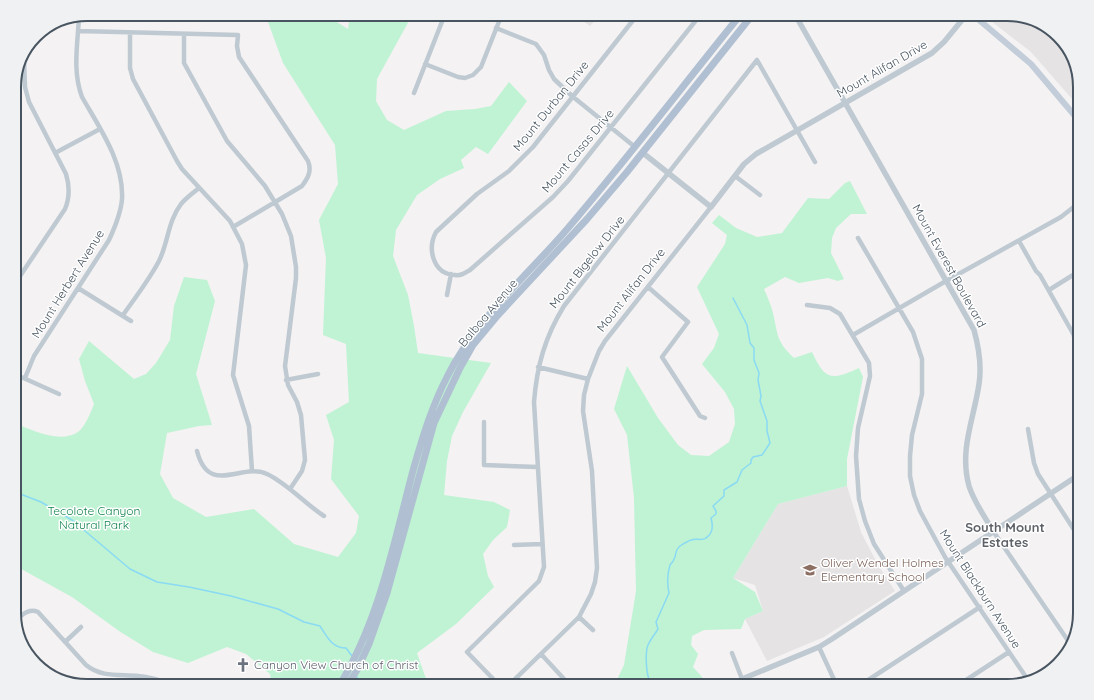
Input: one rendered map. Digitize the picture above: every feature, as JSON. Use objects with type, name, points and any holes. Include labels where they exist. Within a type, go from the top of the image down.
[{"type":"main road","name":"Balboa Avenue","points":[[344,679],[364,639],[380,594],[427,422],[446,378],[454,364],[468,342],[635,147],[735,21]]},
{"type":"main road","name":"Balboa Avenue","points":[[351,679],[370,644],[387,593],[434,423],[456,373],[474,345],[498,315],[587,219],[627,172],[747,21]]},
{"type":"main road","points":[[980,21],[1031,64],[1073,114]]},
{"type":"main road","points":[[643,153],[642,145],[644,135]]},
{"type":"main road","points":[[627,172],[635,155],[635,147]]},
{"type":"street","points":[[414,93],[442,21]]},
{"type":"street","points":[[425,64],[458,77],[465,78],[473,75],[481,67],[499,21]]},
{"type":"street","name":"Mount Durban Drive","points":[[451,274],[440,268],[432,257],[432,238],[436,232],[477,194],[509,171],[521,160],[533,147],[632,21]]},
{"type":"street","name":"Mount Casas Drive","points":[[451,274],[461,275],[470,270],[552,198],[568,181],[612,127],[695,21]]},
{"type":"street","name":"Mount Everest Boulevard","points":[[799,21],[974,330],[980,349],[981,364],[980,384],[967,441],[965,464],[969,486],[974,500],[1067,640]]},
{"type":"street","name":"Mount Alifan Drive","points":[[515,679],[579,617],[591,594],[595,582],[597,568],[592,471],[583,411],[584,395],[588,378],[605,341],[744,164],[756,154],[932,53],[944,42],[961,21]]},
{"type":"street","name":"Mount Herbert Avenue","points":[[25,378],[34,356],[109,240],[118,219],[122,198],[120,176],[116,161],[82,97],[78,86],[76,75],[79,22]]},
{"type":"street","points":[[496,28],[536,44],[544,55],[554,79],[572,96],[635,147]]},
{"type":"street","points":[[78,31],[238,35],[237,46],[239,57],[308,161],[310,167],[308,178],[302,186],[233,227]]},
{"type":"street","points":[[130,33],[130,68],[133,79],[182,169],[233,227],[242,244],[246,265],[234,375],[249,426],[252,471]]},
{"type":"street","points":[[184,34],[184,63],[227,141],[265,186],[275,201],[291,236],[296,267],[296,278],[285,366],[286,380],[301,415],[305,460],[302,471],[290,489]]},
{"type":"street","name":"Mount Bigelow Drive","points":[[493,679],[467,652],[539,581],[544,568],[534,402],[538,366],[548,334],[564,306],[757,60],[797,130]]},
{"type":"street","points":[[21,275],[65,209],[68,202],[69,185],[66,174],[29,102],[24,80],[24,68]]},
{"type":"street","points":[[55,154],[100,129]]},
{"type":"street","points":[[797,130],[815,162]]},
{"type":"street","points":[[643,153],[711,206]]},
{"type":"street","points":[[735,176],[760,195]]},
{"type":"street","points":[[123,315],[158,262],[164,249],[171,223],[176,212],[182,203],[199,188]]},
{"type":"street","points":[[853,335],[898,308],[1061,217],[1073,208]]},
{"type":"street","name":"Mount Blackburn Avenue","points":[[858,238],[913,332],[922,359],[922,394],[912,435],[910,456],[910,476],[914,496],[930,532],[948,562],[980,607],[1026,676]]},
{"type":"street","points":[[1019,241],[1049,290],[1073,334]]},
{"type":"street","points":[[447,295],[451,274]]},
{"type":"street","points":[[1049,290],[1073,275]]},
{"type":"street","points":[[648,287],[688,322],[662,357],[700,416],[705,418]]},
{"type":"street","points":[[78,288],[131,320]]},
{"type":"street","points":[[807,305],[830,308],[837,311],[869,363],[870,376],[858,428],[857,439],[856,456],[859,499],[865,521],[874,544],[904,591]]},
{"type":"street","points":[[538,366],[588,378]]},
{"type":"street","points":[[286,380],[318,374]]},
{"type":"street","points":[[21,376],[59,394]]},
{"type":"street","points":[[484,422],[484,465],[538,466]]},
{"type":"street","points":[[1028,429],[1034,463],[1038,474],[1073,528]]},
{"type":"street","points":[[197,451],[202,466],[211,473],[231,476],[252,471],[260,471],[290,489],[324,516]]},
{"type":"street","points":[[732,653],[742,679],[820,647],[1073,478]]},
{"type":"street","points":[[514,545],[542,544]]},
{"type":"street","points":[[870,679],[980,607]]},
{"type":"street","points":[[21,616],[28,611],[33,610],[38,612],[91,669],[102,674],[141,676],[152,679]]},
{"type":"street","points":[[579,617],[593,630]]},
{"type":"street","points":[[65,642],[81,627]]},
{"type":"street","points":[[820,647],[835,679]]},
{"type":"street","points":[[967,679],[1009,652]]},
{"type":"street","points":[[541,654],[564,679]]},
{"type":"shaded area","points":[[583,21],[595,21],[590,26]]},
{"type":"shaded area","points":[[991,21],[1020,22],[1028,24],[1051,37],[1064,54],[1071,70],[1073,100],[1031,52]]},
{"type":"shaded area","name":"Oliver Wendel Holmes Elementary School","points":[[847,486],[861,532],[877,563],[895,591],[824,637],[767,661],[745,619],[763,611],[755,585],[733,578],[778,504]]},
{"type":"green space","name":"Tecolote Canyon Natural Park","points":[[268,21],[335,21],[348,29],[349,21],[409,21],[377,79],[376,101],[387,120],[404,130],[446,111],[475,109],[491,106],[509,82],[527,101],[488,154],[476,147],[461,160],[464,168],[440,179],[417,195],[396,230],[393,256],[408,295],[418,353],[491,363],[463,412],[452,436],[447,461],[444,495],[494,502],[510,510],[507,527],[493,540],[483,554],[488,576],[494,587],[456,624],[417,653],[426,679],[271,679],[270,674],[246,654],[227,647],[188,663],[153,652],[119,631],[72,597],[21,569],[21,426],[46,435],[63,437],[81,430],[88,419],[94,404],[85,381],[79,359],[89,341],[134,379],[146,374],[156,363],[170,340],[174,306],[184,277],[207,280],[215,301],[196,374],[212,425],[199,426],[167,433],[160,474],[173,498],[206,517],[254,509],[294,544],[338,557],[356,533],[359,516],[331,479],[334,440],[326,415],[349,402],[346,344],[323,335],[326,258],[319,220],[338,184],[335,145],[283,63]]},
{"type":"green space","points":[[850,181],[867,214],[851,214],[836,228],[832,238],[831,253],[844,279],[838,281],[828,278],[799,283],[785,277],[764,289],[772,310],[781,342],[794,358],[812,352],[825,373],[835,376],[842,375],[859,368],[863,377],[847,459],[847,486],[778,504],[733,578],[755,592],[763,611],[745,619],[741,629],[704,630],[692,636],[691,645],[698,654],[693,667],[704,679],[617,679],[624,665],[636,591],[634,498],[627,435],[614,409],[627,366],[658,418],[678,445],[691,455],[709,456],[729,442],[735,424],[734,409],[725,392],[702,364],[714,348],[719,334],[697,287],[725,244],[727,235],[712,223],[719,215],[736,228],[757,237],[782,233],[808,198],[829,199],[845,183]]},
{"type":"waterway","points":[[649,679],[646,658],[647,648],[658,629],[656,622],[669,593],[668,572],[670,565],[675,558],[677,549],[690,540],[703,539],[709,536],[712,529],[711,518],[716,514],[713,506],[724,496],[724,490],[737,482],[742,470],[751,463],[753,457],[762,455],[770,443],[767,431],[767,421],[760,401],[761,396],[758,380],[759,373],[754,360],[754,348],[750,343],[747,325],[733,298]]},
{"type":"waterway","points":[[21,495],[41,502],[72,520],[130,569],[157,582],[231,596],[278,609],[304,622],[320,626],[333,644],[341,648],[346,648],[352,656]]},
{"type":"place","name":"Oliver Wendel Holmes Elementary School","points":[[810,570]]},
{"type":"place","name":"Canyon View Church of Christ","points":[[243,665]]},
{"type":"district","name":"South Mount Estates","points":[[1005,534]]}]
